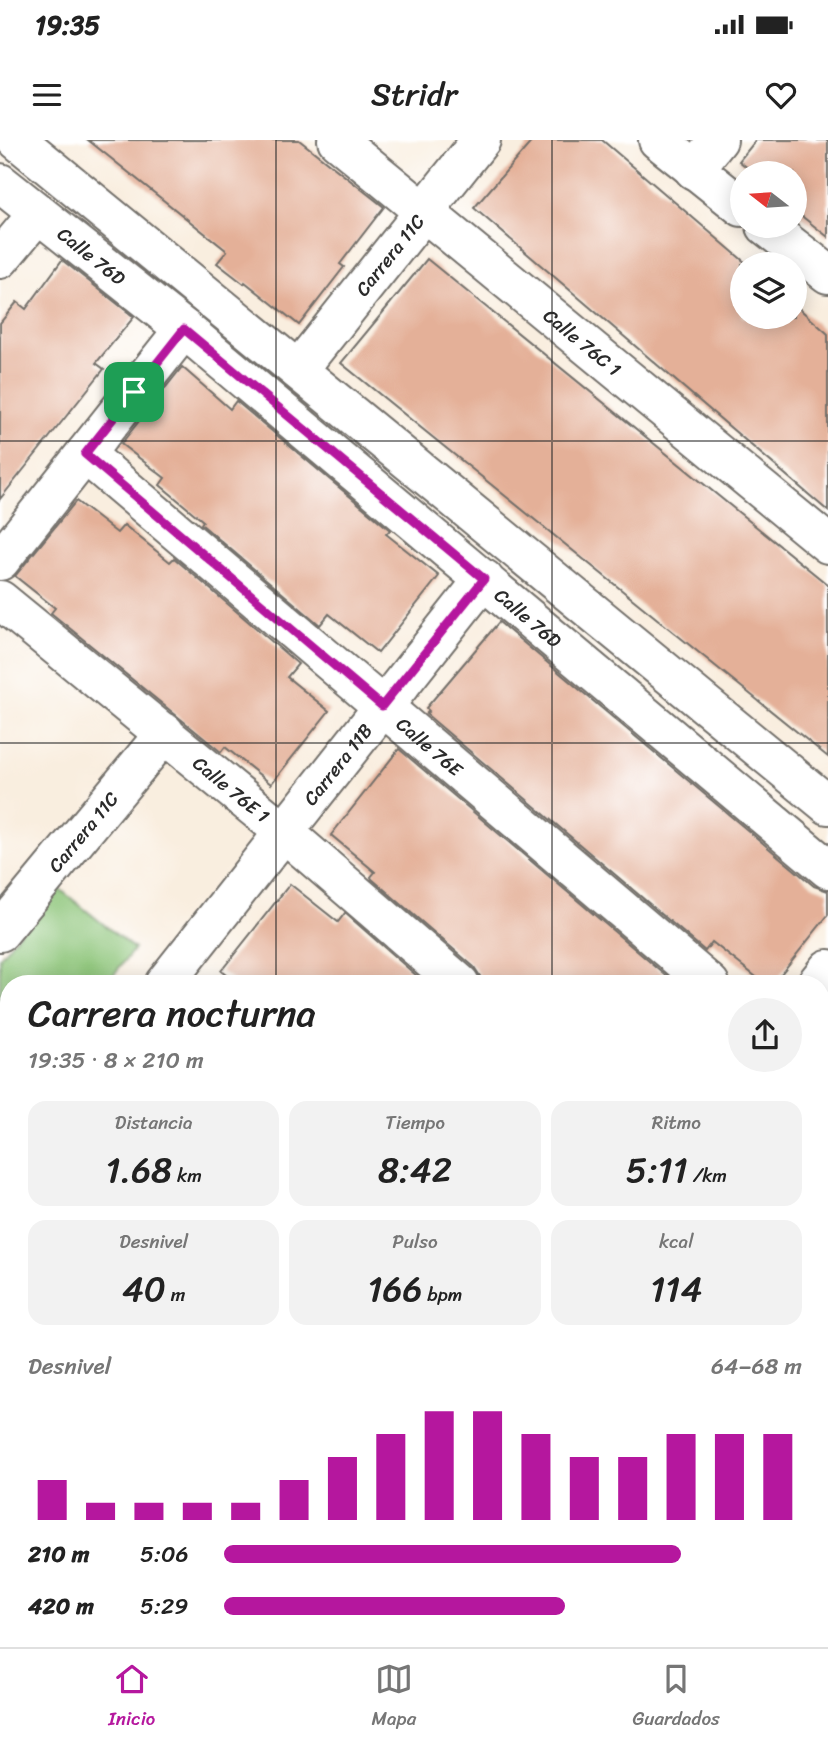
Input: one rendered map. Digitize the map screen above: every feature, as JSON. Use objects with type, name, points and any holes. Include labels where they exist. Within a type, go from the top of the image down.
[{"type":"street","points":[[17,140],[828,805]]},
{"type":"street","name":"Calle 76C 1","points":[[337,140],[828,544]]},
{"type":"street","name":"Carrera 11C","points":[[298,370],[481,140]]},
{"type":"street","points":[[658,140],[730,198]]},
{"type":"street","points":[[694,170],[719,140]]},
{"type":"street","name":"Calle 76D","points":[[0,183],[184,329],[828,869]]},
{"type":"street","points":[[0,259],[38,213]]},
{"type":"street","points":[[782,238],[828,274]]},
{"type":"street","points":[[0,561],[184,329]]},
{"type":"street","name":"Calle 76E","points":[[85,454],[699,975]]},
{"type":"street","name":"Carrera 11B","points":[[175,975],[382,706],[484,579]]},
{"type":"street","name":"Calle 76E 1","points":[[0,600],[284,832],[450,975]]},
{"type":"street","name":"Carrera 11C","points":[[0,932],[165,733]]},
{"type":"green space","points":[[56,886],[134,949],[113,975],[0,975],[0,957]]},
{"type":"building","points":[[88,140],[299,140],[384,207],[340,264],[344,267],[299,325],[217,263],[227,251]]},
{"type":"building","points":[[533,140],[602,140],[733,252],[730,252],[730,329],[807,329],[807,315],[828,334],[828,511],[474,208]]},
{"type":"building","points":[[756,140],[828,140],[828,237],[807,220],[807,161],[739,161]]},
{"type":"building","points":[[427,259],[828,585],[828,757],[341,363]]},
{"type":"building","points":[[62,260],[134,317],[96,363],[104,369],[0,499],[0,323],[17,302],[26,309]]},
{"type":"building","points":[[182,367],[230,409],[236,401],[390,530],[386,534],[439,576],[378,653],[329,614],[320,625],[201,524],[203,521],[160,485],[165,478],[121,444]]},
{"type":"building","points":[[76,501],[117,533],[124,525],[170,562],[174,558],[298,664],[287,677],[329,711],[271,784],[225,747],[221,752],[51,613],[55,608],[15,576]]},
{"type":"building","points":[[499,622],[814,886],[828,891],[828,915],[780,975],[754,975],[712,942],[705,951],[426,714],[429,711],[426,708]]},
{"type":"building","points":[[399,749],[665,975],[479,975],[474,967],[372,879],[375,872],[331,835]]},
{"type":"building","points":[[290,884],[338,922],[345,913],[416,975],[226,975],[221,971]]},
{"type":"route","points":[[184,329],[484,579],[382,706],[85,454],[134,392],[184,329]]}]
